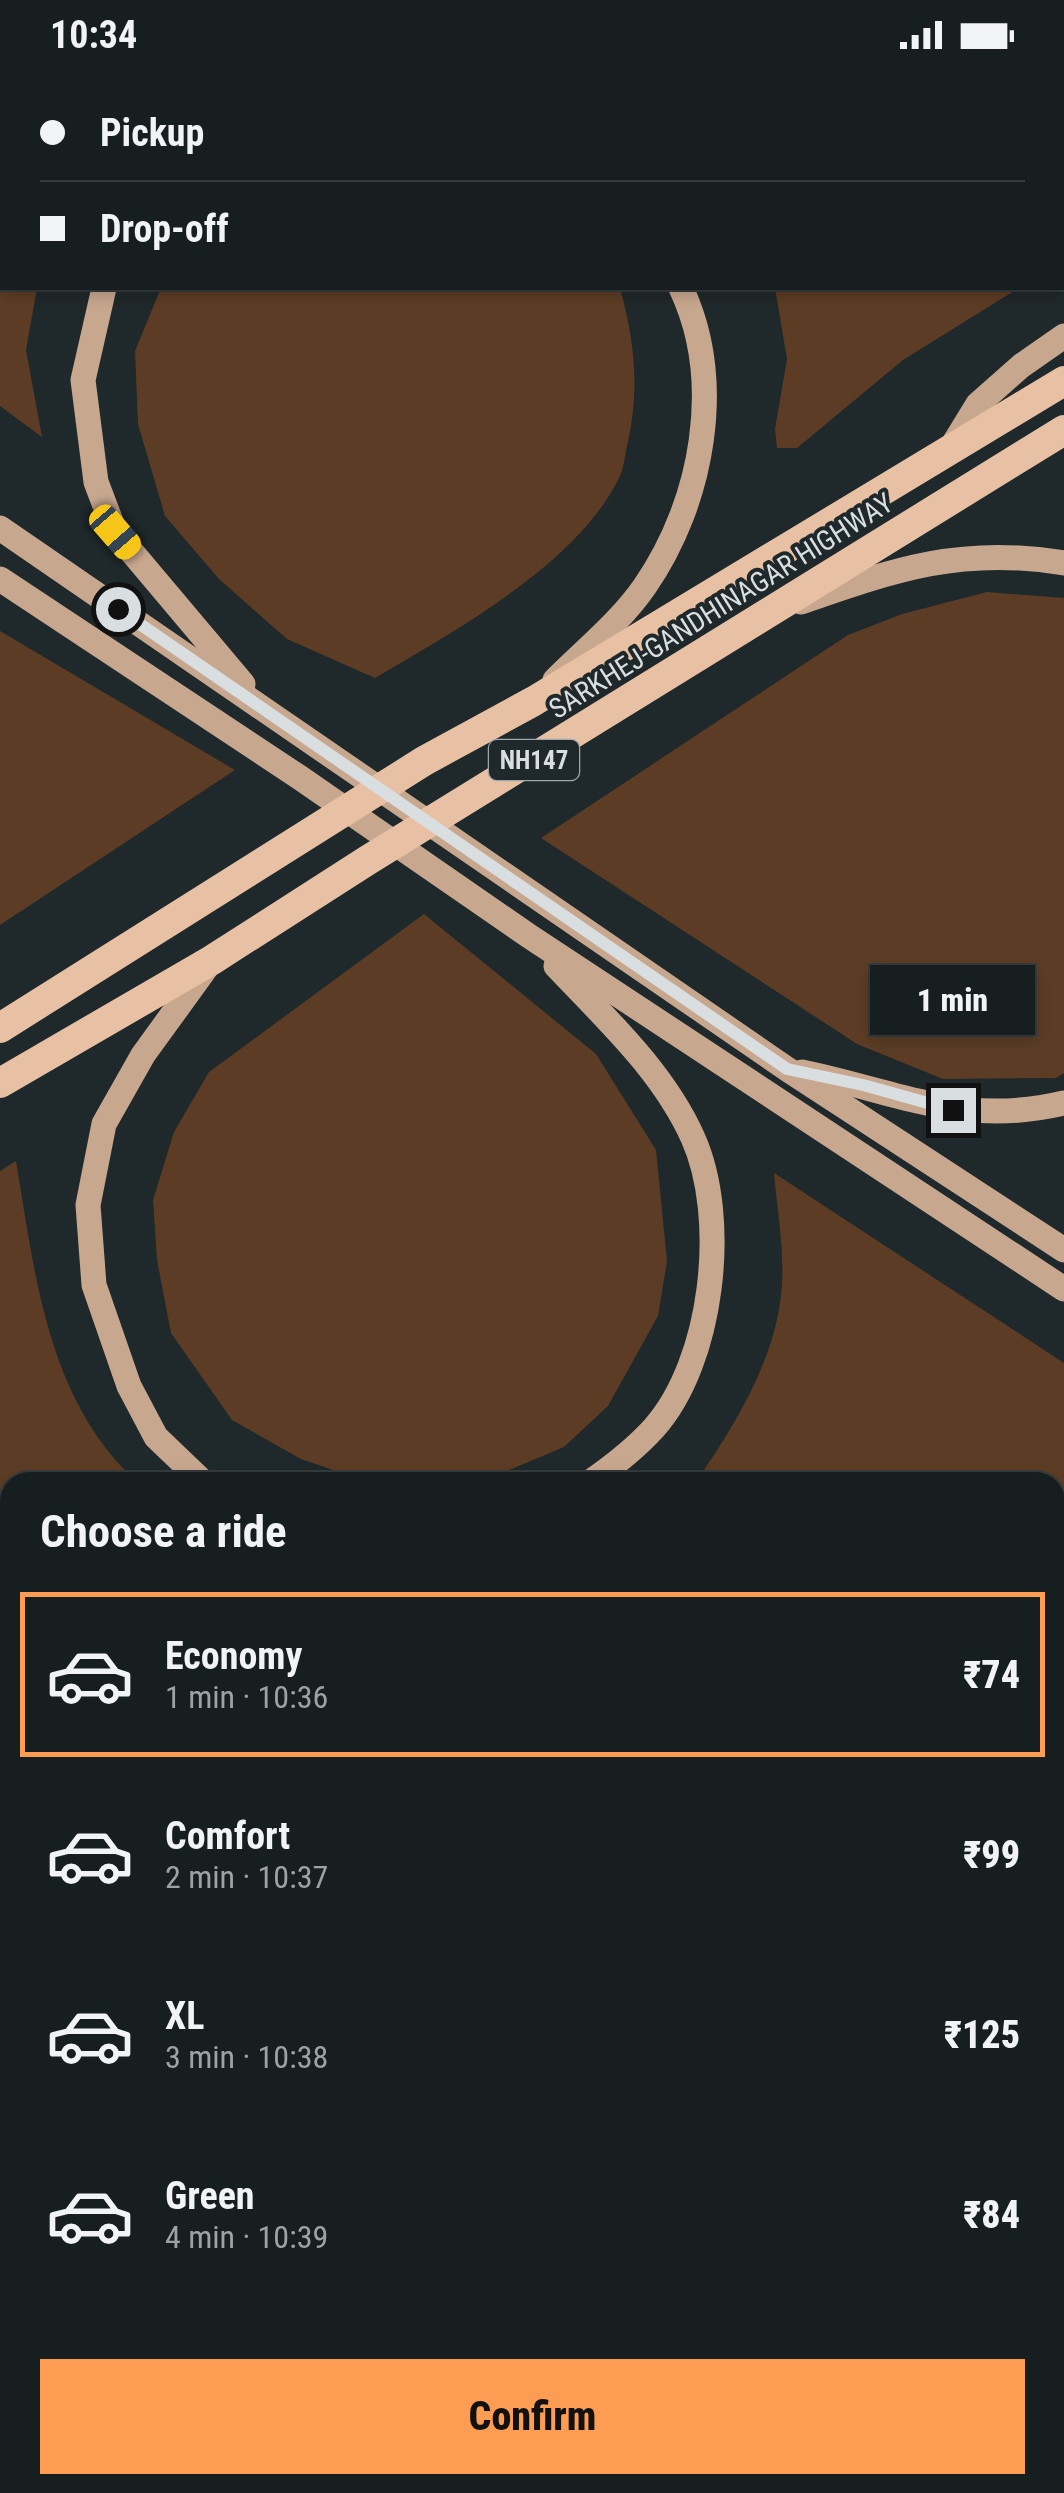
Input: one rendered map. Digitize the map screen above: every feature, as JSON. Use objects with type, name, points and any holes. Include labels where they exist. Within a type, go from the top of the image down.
[{"type":"highway","name":"SARKHEJ-GANDHINAGAR HIGHWAY","points":[[0,1028],[424,761],[534,701],[1059,385]]},
{"type":"highway","name":"SARKHEJ-GANDHINAGAR HIGHWAY","points":[[0,1083],[212,960],[1064,430]]},
{"type":"main road","points":[[104,290],[84,380],[96,482],[115,532],[265,710]]},
{"type":"main road","points":[[534,701],[645,586],[678,524],[698,469],[704,400],[700,350],[682,290]]},
{"type":"main road","points":[[951,448],[978,404],[1021,366],[1064,336]]},
{"type":"main road","points":[[0,528],[787,1069],[1064,1250]]},
{"type":"main road","points":[[778,610],[859,582],[947,559],[1012,555],[1064,562]]},
{"type":"main road","points":[[0,579],[299,777],[528,936],[1064,1288]]},
{"type":"main road","points":[[528,936],[654,1072],[694,1139],[712,1202],[706,1314],[686,1374],[656,1426],[605,1472]]},
{"type":"main road","points":[[192,1472],[156,1438],[129,1386],[94,1285],[88,1205],[104,1124],[142,1054],[212,960]]},
{"type":"main road","points":[[787,1069],[953,1110],[991,1114],[1064,1103]]},
{"type":"shaded area","points":[[0,290],[37,290],[26,350],[42,437],[0,406]]},
{"type":"shaded area","points":[[160,290],[620,290],[632,347],[631,425],[620,476],[601,508],[576,538],[512,592],[375,678],[287,639],[219,579],[165,516],[138,424],[135,351]]},
{"type":"shaded area","points":[[775,290],[1016,290],[903,360],[797,448],[777,448],[775,429],[787,359]]},
{"type":"shaded area","points":[[987,592],[1064,598],[1064,1073],[1056,1078],[943,1079],[857,1044],[541,838],[848,635],[902,614]]},
{"type":"shaded area","points":[[0,631],[235,770],[0,925]]},
{"type":"shaded area","points":[[424,914],[596,1054],[656,1150],[667,1261],[658,1316],[608,1406],[564,1447],[504,1472],[339,1472],[301,1459],[232,1420],[171,1333],[157,1260],[153,1200],[174,1132],[209,1072]]},
{"type":"shaded area","points":[[16,1161],[39,1291],[64,1374],[83,1413],[128,1472],[0,1472],[0,1171]]},
{"type":"shaded area","points":[[774,1173],[1064,1363],[1064,1472],[703,1472],[740,1413],[764,1363],[779,1310],[781,1242]]},
{"type":"route","points":[[118,609],[787,1069],[953,1110]]}]
